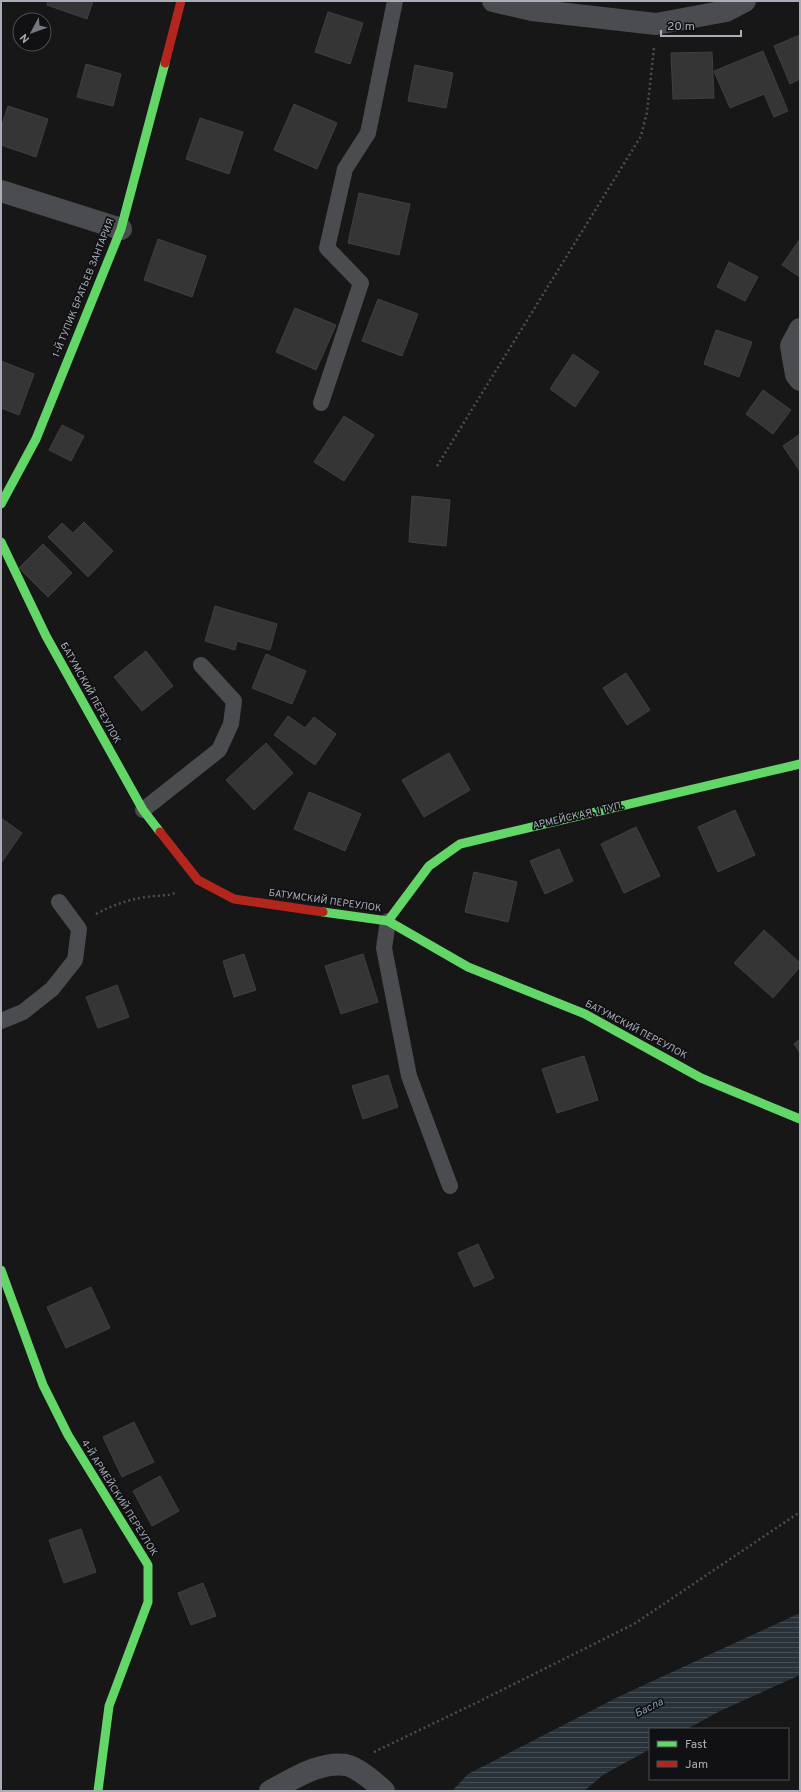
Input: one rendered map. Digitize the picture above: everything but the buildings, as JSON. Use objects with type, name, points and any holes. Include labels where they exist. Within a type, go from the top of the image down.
[{"type":"street","name":"1-Й ТУПИК БРАТЬЕВ ЗАНТАРИЯ","points":[[1,504],[36,439],[121,229],[180,1]]},
{"type":"street","points":[[493,1],[532,10],[656,24],[726,11],[745,1]]},
{"type":"street","points":[[1,191],[121,229]]},
{"type":"street","points":[[800,329],[791,346],[796,375],[800,380]]},
{"type":"street","name":"БАТУМСКИЙ ПЕРЕУЛОК","points":[[1,542],[46,636],[143,810],[198,880],[234,899],[388,921],[468,967],[585,1014],[701,1078],[800,1120]]},
{"type":"street","name":"АРМЕЙСКАЯ, 1 ТУП.","points":[[388,921],[430,866],[460,844],[800,764]]},
{"type":"street","name":"4-Й АРМЕЙСКИЙ ПЕРЕУЛОК","points":[[1,1270],[43,1385],[65,1429],[148,1565],[148,1602],[109,1706],[98,1791]]},
{"type":"street","points":[[270,1791],[318,1767],[346,1765],[378,1785]]},
{"type":"lane","points":[[320,403],[362,282],[327,248],[345,169],[368,133],[395,1]]},
{"type":"lane","points":[[143,810],[218,750],[232,724],[234,701],[201,665]]},
{"type":"lane","points":[[1,1021],[23,1012],[52,989],[75,960],[79,929],[59,902]]},
{"type":"lane","points":[[388,921],[384,948],[409,1076],[450,1186]]},
{"type":"path","points":[[437,466],[641,136],[648,112],[656,24]]},
{"type":"path","points":[[79,929],[95,914],[121,902],[147,896],[173,894],[198,880]]},
{"type":"path","points":[[346,1765],[476,1703],[634,1624],[800,1512]]},
{"type":"water","name":"Басла","points":[[800,1613],[800,1675],[720,1711],[689,1728],[649,1728],[649,1750],[603,1775],[584,1791],[452,1791],[468,1774],[618,1697]]},
{"type":"traffic: fast","points":[[1,504],[36,439],[121,229],[165,63]]},
{"type":"traffic: fast","points":[[1,542],[46,636],[143,810],[160,832]]},
{"type":"traffic: fast","points":[[388,921],[429,866],[460,844],[800,764]]},
{"type":"traffic: fast","points":[[323,912],[388,921],[468,967],[585,1014],[701,1078],[800,1119]]},
{"type":"traffic: fast","points":[[1,1270],[43,1385],[68,1435],[148,1565],[148,1602],[109,1706],[98,1791]]},
{"type":"traffic: jam","points":[[165,63],[181,1]]},
{"type":"traffic: jam","points":[[160,832],[198,880],[234,899],[323,912]]}]
